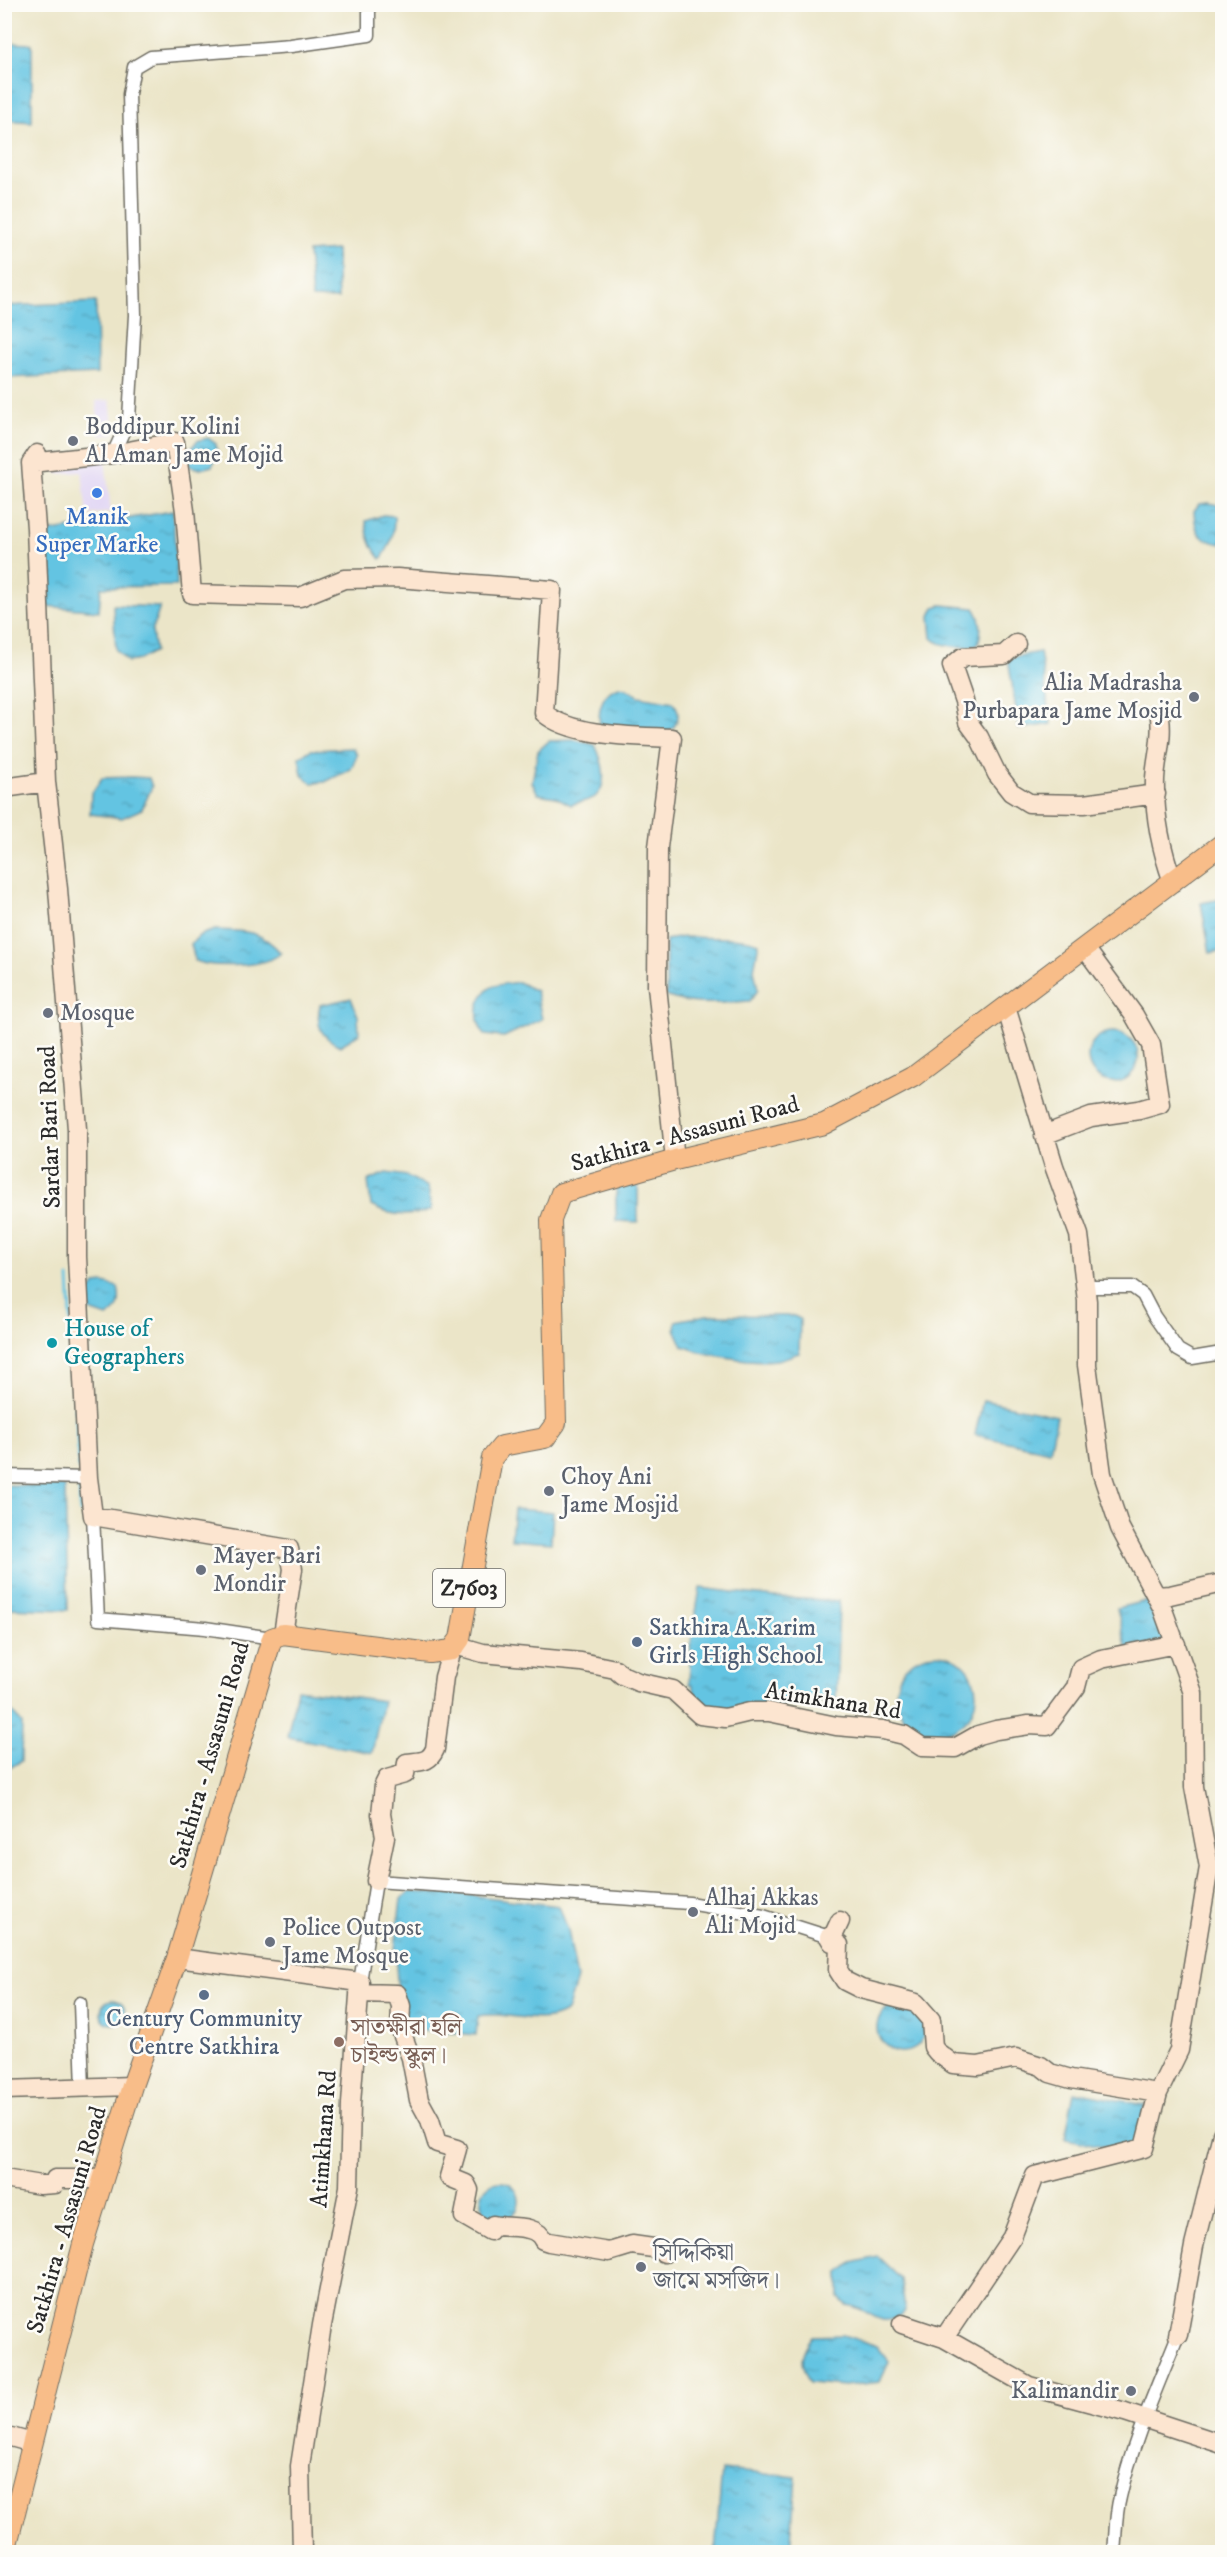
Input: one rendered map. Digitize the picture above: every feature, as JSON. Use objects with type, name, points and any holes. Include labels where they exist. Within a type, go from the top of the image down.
[{"type":"main road","points":[[113,454],[175,442],[185,511],[192,594],[300,597],[344,579],[397,578],[552,590],[544,713],[552,720],[607,735],[672,738],[658,847],[657,986],[675,1160]]},
{"type":"main road","name":"Sardar Bari Road","points":[[93,1516],[88,1478],[77,1257],[77,1129],[58,889],[46,782],[34,459],[113,454]]},
{"type":"main road","points":[[1016,644],[1004,655],[963,657],[952,666],[964,700],[968,722],[979,737],[997,774],[1011,792],[1029,803],[1083,804],[1156,794]]},
{"type":"main road","points":[[1160,718],[1162,735],[1155,777],[1156,794],[1163,851],[1173,882]]},
{"type":"main road","points":[[4,788],[46,782]]},
{"type":"main road","name":"Satkhira - Assasuni Road","points":[[4,2553],[83,2244],[132,2086],[177,1959],[277,1636],[430,1653],[453,1648],[460,1639],[492,1458],[502,1446],[545,1438],[556,1423],[551,1220],[561,1193],[675,1160],[824,1124],[914,1077],[1222,844]]},
{"type":"main road","points":[[1044,1135],[1091,1117],[1139,1110],[1160,1104],[1151,1045],[1134,1015],[1085,948]]},
{"type":"main road","points":[[944,2338],[1012,2237],[1035,2176],[1144,2148],[1158,2093],[1179,2050],[1209,1867],[1194,1787],[1192,1693],[1176,1644],[1156,1596],[1120,1528],[1102,1474],[1087,1365],[1085,1287],[1079,1235],[1044,1135],[1006,1007]]},
{"type":"main road","points":[[93,1516],[289,1549],[294,1569],[277,1636]]},
{"type":"main road","points":[[1156,1596],[1222,1583]]},
{"type":"main road","name":"Atimkhana Rd","points":[[453,1648],[581,1662],[615,1669],[638,1682],[673,1690],[700,1715],[725,1718],[769,1712],[836,1726],[883,1730],[904,1735],[922,1747],[955,1748],[978,1735],[996,1730],[1029,1725],[1047,1726],[1076,1687],[1081,1668],[1101,1659],[1176,1644]]},
{"type":"main road","points":[[376,1881],[385,1837],[381,1814],[385,1782],[389,1778],[405,1774],[407,1763],[421,1763],[432,1756],[435,1749],[444,1677],[453,1648]]},
{"type":"main road","points":[[840,1921],[834,1934],[829,1937],[832,1942],[839,1945],[838,1970],[845,1981],[861,1989],[916,2003],[931,2020],[932,2042],[937,2052],[953,2064],[978,2066],[1016,2058],[1041,2067],[1050,2073],[1071,2079],[1158,2093]]},
{"type":"main road","points":[[177,1959],[397,1994],[401,2006],[400,2028],[411,2058],[419,2100],[430,2120],[437,2143],[457,2149],[449,2177],[466,2184],[469,2190],[464,2216],[490,2231],[493,2225],[503,2228],[521,2227],[542,2236],[543,2240],[549,2242],[609,2252],[632,2245],[653,2248],[665,2253]]},
{"type":"main road","name":"Atimkhana Rd","points":[[302,2553],[300,2466],[322,2325],[349,2187],[351,2104],[359,1987]]},
{"type":"main road","points":[[4,2090],[132,2086]]},
{"type":"main road","points":[[1178,2335],[1194,2246],[1222,2134]]},
{"type":"main road","points":[[4,2179],[40,2185],[55,2184],[55,2179],[103,2179]]},
{"type":"main road","points":[[902,2324],[944,2338],[1029,2386],[1222,2444]]},
{"type":"main road","points":[[4,2435],[32,2443]]},
{"type":"street","points":[[113,454],[129,419],[135,315],[129,94],[134,67],[152,57],[291,46],[369,35],[369,4]]},
{"type":"street","points":[[1085,1287],[1132,1287],[1143,1295],[1154,1316],[1178,1350],[1192,1358],[1222,1353]]},
{"type":"street","points":[[4,1476],[88,1478]]},
{"type":"street","points":[[93,1516],[98,1619],[277,1636]]},
{"type":"street","points":[[359,1987],[376,1881],[689,1903],[763,1916],[829,1937]]},
{"type":"street","points":[[80,2003],[83,2089]]},
{"type":"street","points":[[1114,2553],[1113,2538],[1120,2497],[1145,2419],[1178,2335]]},
{"type":"shaded area","points":[[110,400],[114,434],[100,436],[96,401]]},
{"type":"shaded area","name":"Manik Super Marke","points":[[105,459],[111,512],[87,515],[82,472],[57,474],[56,465]]},
{"type":"water","points":[[5,43],[32,44],[32,122],[5,120]]},
{"type":"water","points":[[336,250],[338,299],[312,298],[308,252]]},
{"type":"water","points":[[96,302],[97,374],[5,378],[5,306]]},
{"type":"water","points":[[208,438],[216,444],[217,456],[212,466],[200,469],[189,466],[190,450],[197,441]]},
{"type":"water","points":[[1209,503],[1222,506],[1222,544],[1203,538],[1197,530],[1194,511],[1199,504]]},
{"type":"water","points":[[173,511],[177,586],[101,587],[99,611],[46,606],[42,533]]},
{"type":"water","points":[[383,515],[394,516],[394,522],[390,544],[381,559],[370,542],[366,521]]},
{"type":"water","points":[[113,605],[160,607],[152,631],[155,651],[139,660],[128,662],[116,650]]},
{"type":"water","points":[[941,605],[974,608],[981,626],[978,644],[954,646],[932,638],[930,616],[934,607]]},
{"type":"water","points":[[1040,652],[1051,724],[1019,729],[1008,658]]},
{"type":"water","points":[[619,687],[639,696],[673,702],[678,715],[674,727],[667,732],[600,725],[599,713],[602,702],[609,692]]},
{"type":"water","points":[[575,740],[595,745],[603,771],[600,792],[595,797],[571,805],[556,797],[538,794],[532,782],[538,751],[549,741]]},
{"type":"water","points":[[353,748],[357,755],[351,769],[325,782],[312,783],[302,775],[299,757],[311,750]]},
{"type":"water","points":[[102,778],[149,778],[152,787],[142,809],[122,818],[90,814],[91,794]]},
{"type":"water","points":[[1222,899],[1222,951],[1210,953],[1201,903]]},
{"type":"water","points":[[215,930],[243,931],[259,935],[281,953],[264,962],[252,964],[227,966],[195,961],[191,944],[200,935]]},
{"type":"water","points":[[684,937],[733,938],[759,943],[754,969],[758,990],[750,1001],[697,1003],[666,996],[666,940]]},
{"type":"water","points":[[518,982],[536,991],[542,1019],[504,1037],[485,1035],[481,1030],[478,1017],[481,998],[493,986]]},
{"type":"water","points":[[351,998],[358,1016],[359,1034],[340,1046],[328,1039],[321,1030],[318,1019],[320,1005]]},
{"type":"water","points":[[1118,1032],[1131,1039],[1137,1047],[1137,1067],[1131,1075],[1123,1081],[1108,1082],[1095,1075],[1089,1067],[1088,1052],[1095,1039],[1103,1033]]},
{"type":"water","points":[[386,1173],[407,1176],[428,1187],[431,1210],[416,1214],[401,1214],[386,1212],[371,1206],[368,1181]]},
{"type":"water","points":[[616,1186],[638,1186],[638,1222],[616,1221]]},
{"type":"water","points":[[104,1283],[118,1287],[119,1297],[119,1305],[107,1317],[87,1310],[84,1300],[95,1284]]},
{"type":"water","points":[[707,1315],[794,1316],[800,1319],[799,1353],[766,1361],[716,1355],[683,1346],[675,1329],[676,1321]]},
{"type":"water","points":[[983,1400],[1057,1416],[1050,1451],[975,1435]]},
{"type":"water","points":[[5,1485],[65,1486],[68,1610],[5,1608]]},
{"type":"water","points":[[514,1509],[553,1512],[551,1543],[511,1540]]},
{"type":"water","points":[[700,1588],[783,1598],[839,1601],[836,1703],[795,1700],[780,1707],[739,1711],[702,1708],[692,1684],[689,1684],[691,1642]]},
{"type":"water","points":[[1150,1600],[1166,1640],[1127,1650],[1117,1608]]},
{"type":"water","points":[[928,1654],[944,1654],[965,1665],[976,1686],[976,1702],[965,1723],[944,1734],[928,1734],[914,1728],[902,1716],[896,1702],[896,1686],[902,1672],[914,1660]]},
{"type":"water","points":[[297,1689],[383,1701],[372,1753],[287,1737]]},
{"type":"water","points":[[5,1705],[22,1723],[21,1761],[5,1771]]},
{"type":"water","points":[[409,1892],[461,1894],[559,1906],[568,1930],[577,1979],[567,2011],[554,2017],[540,2019],[496,2015],[478,2016],[476,2035],[400,2028],[395,1949],[401,1899]]},
{"type":"water","points":[[113,2000],[122,2003],[125,2012],[122,2021],[113,2024],[104,2021],[101,2012],[104,2003]]},
{"type":"water","points":[[892,2005],[918,2011],[922,2021],[924,2035],[918,2045],[908,2051],[898,2052],[889,2048],[882,2042],[878,2033],[877,2023],[882,2014]]},
{"type":"water","points":[[1074,2092],[1145,2105],[1136,2152],[1065,2139]]},
{"type":"water","points":[[500,2182],[514,2187],[519,2201],[514,2215],[500,2220],[486,2215],[481,2201],[486,2187]]},
{"type":"water","points":[[878,2257],[901,2279],[905,2311],[889,2320],[882,2320],[846,2305],[839,2298],[839,2274],[852,2263]]},
{"type":"water","points":[[843,2335],[877,2346],[889,2361],[880,2382],[844,2386],[810,2383],[802,2365],[803,2354],[808,2342],[813,2336]]},
{"type":"water","points":[[722,2470],[796,2477],[790,2552],[715,2552]]},
{"type":"waterway","points":[[69,1278],[76,1412]]},
{"type":"waterway","points":[[76,1418],[79,1469]]},
{"type":"waterway","points":[[79,1481],[80,1512]]},
{"type":"place","name":"Boddipur Kolini Al Aman Jame Mojid","points":[[73,441]]},
{"type":"place","name":"Manik Super Marke","points":[[97,493]]},
{"type":"place","name":"Alia Madrasha Purbapara Jame Mosjid","points":[[1194,697]]},
{"type":"place","name":"Mosque","points":[[48,1013]]},
{"type":"place","name":"House of Geographers","points":[[52,1343]]},
{"type":"place","name":"Choy Ani Jame Mosjid","points":[[549,1491]]},
{"type":"place","name":"Mayer Bari Mondir","points":[[201,1570]]},
{"type":"place","name":"Satkhira A.Karim Girls High School","points":[[637,1642]]},
{"type":"place","name":"Alhaj Akkas Ali Mojid","points":[[693,1912]]},
{"type":"place","name":"Police Outpost Jame Mosque","points":[[270,1942]]},
{"type":"place","name":"Century Community Centre Satkhira","points":[[204,1995]]},
{"type":"place","name":"সাতক্ষীরা হলি চাইল্ড স্কুল।","points":[[339,2042]]},
{"type":"place","name":"সিদ্দিকিয়া জামে মসজিদ।","points":[[641,2267]]},
{"type":"place","name":"Kalimandir","points":[[1131,2391]]}]
